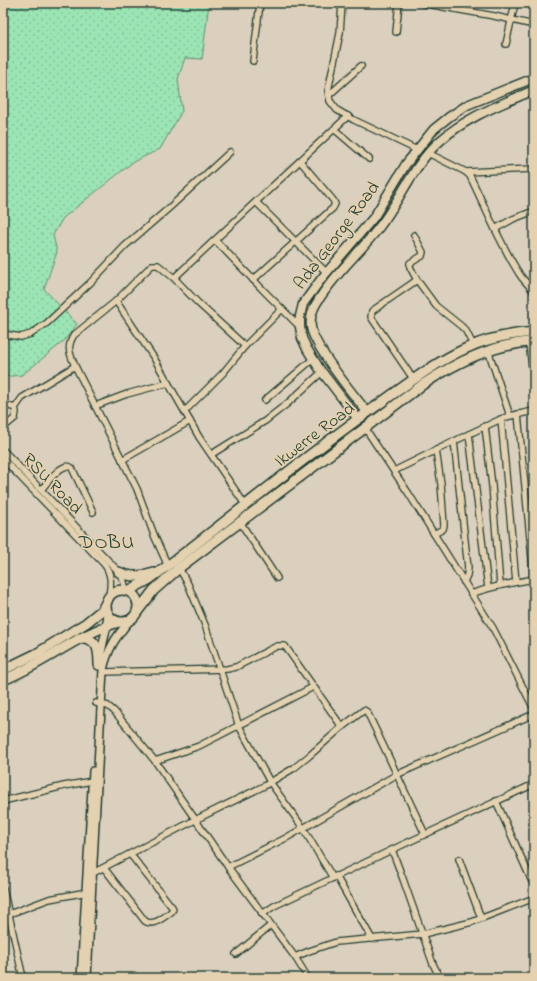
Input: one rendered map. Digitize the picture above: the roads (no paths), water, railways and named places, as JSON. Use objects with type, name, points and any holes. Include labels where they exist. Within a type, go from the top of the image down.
[{"type":"main road","name":"Ada George Road","points":[[358,419],[306,349],[300,327],[300,316],[303,304],[374,217],[406,164],[434,129],[467,105],[534,78]]},
{"type":"main road","name":"Ada George Road","points":[[368,413],[316,341],[311,327],[313,312],[324,291],[380,226],[428,154],[448,134],[472,118],[534,90]]},
{"type":"main road","name":"Ikwerre Road","points":[[127,591],[142,584],[165,568],[358,419],[443,360],[473,345],[495,338],[534,332]]},
{"type":"main road","name":"Ikwerre Road","points":[[137,612],[154,590],[179,568],[422,385],[445,370],[488,350],[531,342]]},
{"type":"main road","points":[[118,572],[133,577],[146,575],[165,568]]},
{"type":"main road","points":[[3,670],[36,654],[86,623],[102,610],[109,597],[118,590],[127,591],[136,597],[138,607],[137,612],[130,620],[107,625],[79,638],[39,663],[3,680]]},
{"type":"main road","points":[[109,597],[106,604],[108,614],[119,622]]},
{"type":"main road","points":[[79,638],[88,638],[95,644],[98,651],[101,668]]},
{"type":"street","points":[[254,61],[260,3]]},
{"type":"street","points":[[342,3],[340,33],[329,80],[328,91],[330,100],[337,110],[417,150]]},
{"type":"street","points":[[396,32],[399,3]]},
{"type":"street","points":[[421,3],[534,25]]},
{"type":"street","points":[[458,10],[460,3]]},
{"type":"street","points":[[506,44],[515,3]]},
{"type":"street","points":[[329,96],[335,88],[361,66]]},
{"type":"street","points":[[174,278],[348,116]]},
{"type":"street","points":[[334,129],[369,159]]},
{"type":"street","points":[[3,334],[21,337],[31,334],[47,323],[90,283],[125,246],[230,152]]},
{"type":"street","points":[[428,154],[466,172],[470,176],[494,229],[521,276],[534,290]]},
{"type":"street","points":[[253,280],[333,208],[335,204],[300,161]]},
{"type":"street","points":[[466,172],[534,169]]},
{"type":"street","points":[[256,202],[327,273]]},
{"type":"street","points":[[494,229],[513,219],[534,211]]},
{"type":"street","points":[[414,235],[423,252],[422,256],[410,264],[416,280],[436,306],[466,331],[473,345]]},
{"type":"street","points":[[215,240],[300,327]]},
{"type":"street","points":[[165,568],[137,489],[75,366],[69,350],[69,342],[74,335],[116,301],[152,265],[158,265],[174,278],[198,303],[246,346]]},
{"type":"street","points":[[414,380],[371,315],[372,311],[416,280]]},
{"type":"street","points":[[116,301],[154,358],[190,421],[246,506]]},
{"type":"street","points":[[185,411],[224,373],[246,346],[282,309]]},
{"type":"street","points":[[531,342],[534,386]]},
{"type":"street","points":[[488,350],[510,416]]},
{"type":"street","points":[[265,400],[313,359]]},
{"type":"street","points":[[3,428],[15,418],[15,408],[22,398],[75,366]]},
{"type":"street","points":[[212,454],[266,422],[322,372]]},
{"type":"street","points":[[95,406],[127,394],[168,383]]},
{"type":"street","points":[[3,404],[15,408]]},
{"type":"street","points":[[394,471],[485,426],[510,416],[534,411]]},
{"type":"street","points":[[472,594],[500,585],[534,579],[518,414]]},
{"type":"street","points":[[502,419],[516,582]]},
{"type":"street","points":[[122,460],[190,421]]},
{"type":"street","points":[[485,426],[492,486],[500,585]]},
{"type":"street","points":[[365,428],[394,471],[493,628],[534,709]]},
{"type":"street","points":[[469,434],[488,588]]},
{"type":"street","points":[[454,441],[468,568],[464,582]]},
{"type":"street","name":"RSU Road","points":[[3,450],[118,572],[127,591]]},
{"type":"street","points":[[434,534],[443,529],[444,525],[441,484],[436,450]]},
{"type":"street","name":"RSU Road","points":[[3,459],[108,569],[111,581],[109,597]]},
{"type":"street","points":[[41,490],[60,469],[70,466],[93,512]]},
{"type":"street","points":[[240,522],[276,578]]},
{"type":"street","points":[[179,568],[188,584],[205,625],[239,726],[270,782],[303,828],[335,877],[372,940]]},
{"type":"street","points":[[87,978],[93,873],[101,668],[108,614]]},
{"type":"street","points":[[101,668],[117,636],[130,620]]},
{"type":"street","points":[[101,668],[220,669],[236,667],[281,645],[285,646],[342,727]]},
{"type":"street","points":[[155,761],[199,746],[313,687]]},
{"type":"street","points":[[99,703],[108,706],[114,711],[155,761],[228,867],[295,957],[308,978]]},
{"type":"street","points":[[82,978],[92,781],[99,703]]},
{"type":"street","points":[[93,873],[270,782],[294,768],[364,710],[367,712],[388,752],[396,775],[425,834]]},
{"type":"street","points":[[228,867],[303,828],[396,775],[534,714]]},
{"type":"street","points":[[3,801],[64,786],[92,781]]},
{"type":"street","points":[[262,914],[274,906],[534,784]]},
{"type":"street","points":[[496,801],[534,886]]},
{"type":"street","points":[[392,850],[433,964],[440,978]]},
{"type":"street","points":[[104,868],[145,921],[151,924],[171,912],[173,909],[130,854]]},
{"type":"street","points":[[459,859],[482,918]]},
{"type":"street","points":[[3,888],[23,978]]},
{"type":"street","points":[[9,914],[49,898],[87,892]]},
{"type":"street","points":[[295,957],[336,942],[372,940],[423,934],[472,922],[534,898]]},
{"type":"street","points":[[236,954],[271,925]]},
{"type":"district","name":"DOBU","points":[[107,541]]}]
